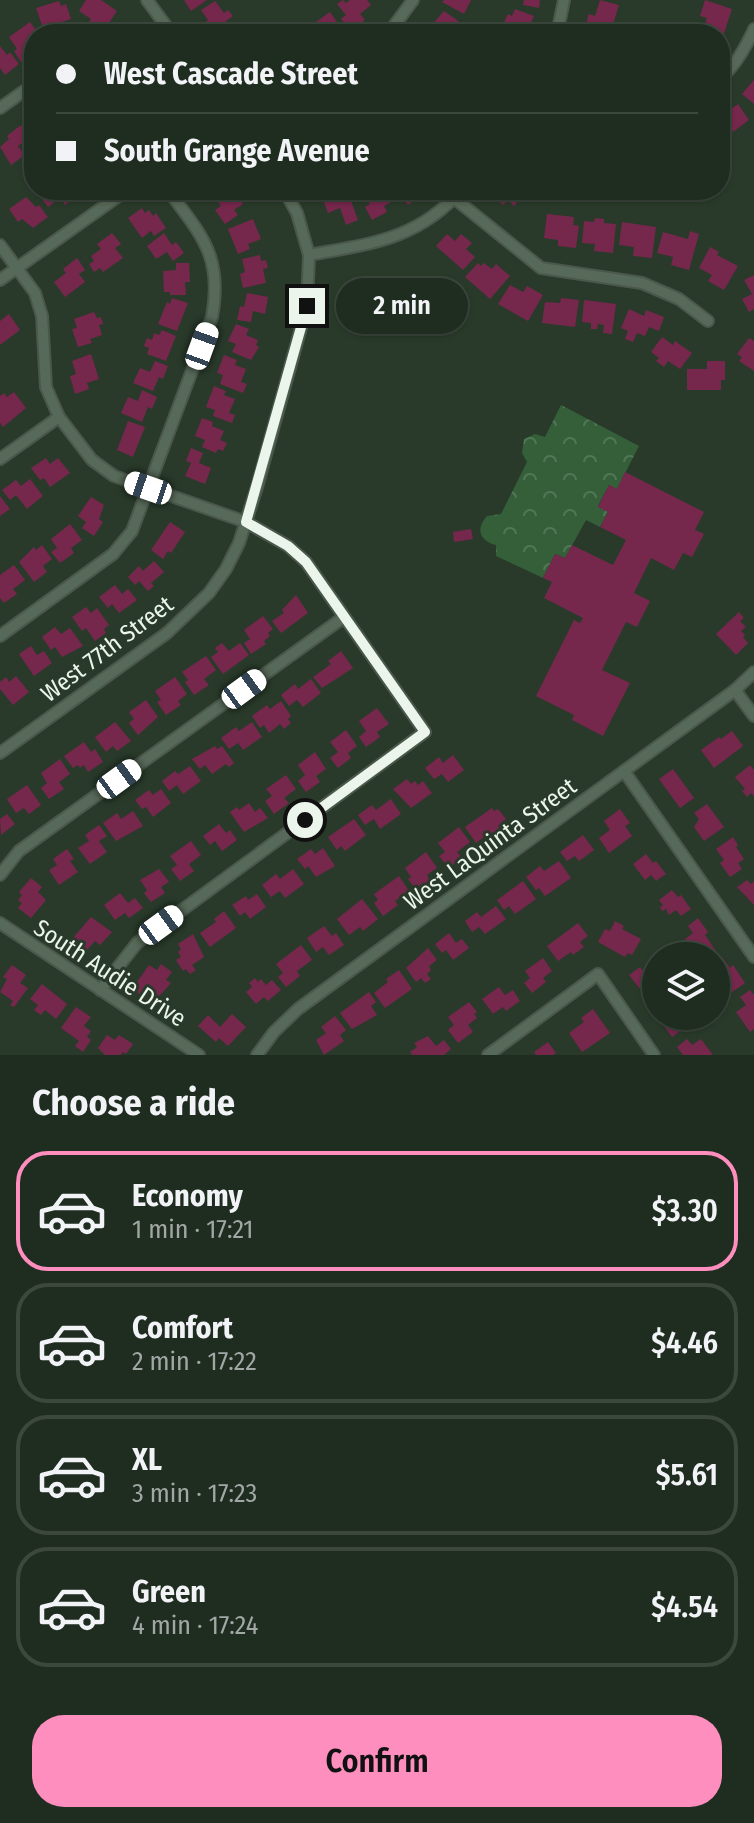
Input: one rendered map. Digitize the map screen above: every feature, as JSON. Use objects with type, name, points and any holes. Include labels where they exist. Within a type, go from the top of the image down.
[{"type":"street","points":[[147,0],[165,24]]},
{"type":"street","points":[[395,24],[413,0]]},
{"type":"street","points":[[559,24],[564,0]]},
{"type":"street","points":[[730,68],[754,29]]},
{"type":"street","points":[[0,108],[24,91]]},
{"type":"street","points":[[0,280],[113,200]]},
{"type":"street","points":[[0,636],[113,554],[132,531],[212,317],[216,298],[213,260],[206,243],[175,200]]},
{"type":"street","name":"West 77th Street","points":[[0,753],[167,633],[190,612],[226,569],[246,522],[307,306],[309,255],[297,213],[290,200]]},
{"type":"street","points":[[309,255],[398,237],[421,226],[450,200]]},
{"type":"street","points":[[464,200],[541,268],[642,283],[679,299],[708,321]]},
{"type":"street","points":[[0,245],[35,293],[42,316],[46,387],[59,417],[92,460],[114,476],[246,522],[288,546],[306,562],[425,732],[137,943],[100,990]]},
{"type":"street","points":[[0,459],[59,417]]},
{"type":"street","points":[[0,875],[19,851],[344,617]]},
{"type":"street","name":"West LaQuinta Street","points":[[257,1055],[274,1032],[298,1009],[735,690],[754,672]]},
{"type":"street","points":[[735,690],[754,716]]},
{"type":"street","points":[[624,771],[754,957]]},
{"type":"street","name":"South Audie Drive","points":[[0,923],[199,1055]]},
{"type":"street","points":[[488,1055],[598,974],[654,1055]]},
{"type":"green space","points":[[561,405],[639,446],[617,489],[609,485],[598,506],[608,512],[600,527],[586,520],[565,558],[555,554],[543,578],[496,556],[496,545],[486,541],[480,530],[487,516],[501,514],[527,462],[522,453],[524,439],[535,434],[545,437]]},
{"type":"building","points":[[86,0],[101,0],[117,11],[108,24],[92,24],[89,22],[91,19],[79,11]]},
{"type":"building","points":[[184,0],[207,0],[191,11]]},
{"type":"building","points":[[343,0],[346,3],[350,0],[367,0],[371,5],[360,14],[365,20],[360,24],[345,24],[341,19],[346,15],[337,4]]},
{"type":"building","points":[[471,0],[464,14],[442,2]]},
{"type":"building","points":[[524,0],[540,0],[539,8],[523,5]]},
{"type":"building","points":[[600,0],[619,5],[613,24],[586,24],[589,14],[595,16]]},
{"type":"building","points":[[705,0],[732,9],[727,24],[705,24],[707,18],[700,16]]},
{"type":"building","points":[[59,1],[61,6],[66,4],[71,19],[42,24],[36,8]]},
{"type":"building","points":[[215,1],[224,13],[228,10],[233,16],[222,24],[203,24],[208,20],[201,10]]},
{"type":"building","points":[[515,9],[534,16],[531,24],[504,22],[508,14],[512,16]]},
{"type":"building","points":[[444,11],[461,23],[460,24],[433,24]]},
{"type":"building","points":[[330,12],[338,24],[313,24]]},
{"type":"building","points":[[24,26],[24,60],[21,62],[14,51],[17,49],[9,37]]},
{"type":"building","points":[[0,46],[7,55],[10,52],[19,64],[5,75],[0,68]]},
{"type":"building","points":[[754,80],[754,104],[742,94]]},
{"type":"building","points":[[738,104],[749,120],[733,132],[730,127],[730,110]]},
{"type":"building","points":[[21,125],[24,129],[24,142],[18,146],[24,156],[11,165],[0,147],[9,139],[7,136]]},
{"type":"building","points":[[24,198],[36,207],[39,205],[48,217],[33,228],[22,219],[18,222],[9,209]]},
{"type":"building","points":[[43,200],[57,200],[48,207]]},
{"type":"building","points":[[216,200],[240,200],[243,204],[234,210],[238,215],[225,224],[215,210],[221,206]]},
{"type":"building","points":[[323,200],[351,200],[358,220],[346,225],[340,208],[328,213]]},
{"type":"building","points":[[368,200],[395,200],[384,206],[387,212],[372,220],[365,207],[370,204]]},
{"type":"building","points":[[142,208],[145,213],[149,210],[153,216],[156,213],[166,228],[154,236],[151,231],[142,238],[128,218]]},
{"type":"building","points":[[547,214],[574,217],[573,225],[579,226],[576,248],[558,246],[558,240],[544,238]]},
{"type":"building","points":[[595,218],[616,224],[613,253],[594,251],[595,244],[582,243],[584,221],[594,222]]},
{"type":"building","points":[[253,219],[261,239],[248,244],[250,249],[238,254],[228,229]]},
{"type":"building","points":[[622,222],[656,227],[652,258],[633,256],[634,247],[619,245]]},
{"type":"building","points":[[690,231],[699,234],[689,270],[671,265],[673,257],[657,253],[663,232],[688,239]]},
{"type":"building","points":[[112,233],[121,244],[115,248],[123,258],[103,272],[100,268],[94,272],[89,264],[94,261],[91,256],[101,249],[97,244]]},
{"type":"building","points":[[164,233],[172,245],[176,242],[184,253],[173,261],[167,252],[156,259],[147,246]]},
{"type":"building","points":[[447,234],[455,241],[461,234],[472,243],[466,249],[475,257],[463,270],[436,246]]},
{"type":"building","points":[[710,247],[719,252],[717,255],[738,266],[724,290],[708,281],[712,275],[699,268]]},
{"type":"building","points":[[260,255],[261,261],[266,260],[268,268],[263,269],[266,283],[243,288],[240,274],[245,272],[242,259]]},
{"type":"building","points":[[77,258],[85,270],[79,274],[85,282],[65,297],[54,282],[66,273],[63,269]]},
{"type":"building","points":[[176,263],[189,263],[190,282],[185,282],[186,295],[164,292],[163,271],[176,270]]},
{"type":"building","points":[[478,263],[492,269],[496,264],[510,276],[490,299],[465,277]]},
{"type":"building","points":[[754,275],[754,309],[749,312],[742,299],[752,294],[744,280]]},
{"type":"building","points":[[510,285],[523,292],[527,286],[543,295],[528,321],[498,304]]},
{"type":"building","points":[[247,293],[268,297],[265,314],[253,311],[251,322],[237,320]]},
{"type":"building","points":[[172,298],[188,303],[177,331],[158,324],[167,302],[170,304]]},
{"type":"building","points":[[561,298],[579,300],[575,327],[542,323],[545,302],[560,303]]},
{"type":"building","points":[[584,300],[616,304],[612,334],[603,333],[604,325],[598,324],[597,329],[591,329],[591,323],[582,322]]},
{"type":"building","points":[[629,309],[644,316],[646,310],[664,317],[659,331],[649,327],[645,336],[637,333],[633,342],[625,339],[628,331],[621,328]]},
{"type":"building","points":[[94,312],[97,318],[101,317],[103,324],[99,325],[102,335],[90,339],[92,343],[78,347],[72,329],[77,328],[74,319]]},
{"type":"building","points":[[9,314],[20,330],[0,345],[0,321]]},
{"type":"building","points":[[236,324],[249,329],[246,335],[258,340],[256,345],[259,347],[251,360],[232,352],[236,344],[228,341]]},
{"type":"building","points":[[162,330],[176,336],[166,361],[147,354],[149,348],[144,346],[147,338],[152,340],[154,333],[159,335]]},
{"type":"building","points":[[662,337],[673,345],[675,341],[692,353],[680,369],[668,361],[664,367],[656,361],[659,358],[651,352]]},
{"type":"building","points":[[749,338],[754,341],[754,371],[739,361],[742,357],[737,354]]},
{"type":"building","points":[[91,354],[99,379],[87,383],[89,389],[75,394],[70,376],[76,374],[72,361]]},
{"type":"building","points":[[224,355],[237,360],[235,365],[246,369],[241,382],[247,384],[243,393],[220,384],[223,375],[217,373]]},
{"type":"building","points":[[155,361],[168,366],[163,379],[159,377],[153,391],[133,383],[140,368],[150,372]]},
{"type":"building","points":[[707,361],[725,361],[725,380],[721,380],[721,390],[687,390],[687,369],[707,369]]},
{"type":"building","points":[[214,386],[235,399],[229,413],[235,415],[232,423],[213,416],[215,410],[206,407]]},
{"type":"building","points":[[142,390],[157,397],[152,409],[148,407],[142,422],[121,413],[128,397],[138,401]]},
{"type":"building","points":[[14,392],[26,408],[3,427],[0,423],[0,396],[4,393],[7,397]]},
{"type":"building","points":[[202,418],[224,431],[220,440],[227,443],[223,451],[218,449],[216,453],[202,447],[205,440],[195,436]]},
{"type":"building","points":[[128,421],[145,427],[133,457],[117,450]]},
{"type":"building","points":[[191,448],[203,453],[199,463],[211,468],[205,484],[185,476],[191,463],[186,461]]},
{"type":"building","points":[[46,458],[50,464],[58,458],[70,473],[50,487],[31,468]]},
{"type":"building","points":[[625,472],[704,512],[695,530],[704,534],[692,557],[683,553],[674,570],[651,558],[634,593],[650,601],[637,627],[626,622],[602,670],[630,683],[603,736],[572,720],[574,715],[536,696],[574,620],[580,623],[583,618],[544,598],[552,582],[543,578],[555,554],[565,558],[572,545],[613,565],[626,540],[600,527],[608,512],[598,507],[609,485],[617,489]]},
{"type":"building","points":[[30,479],[43,496],[27,509],[16,495],[10,500],[2,490],[16,480],[21,486]]},
{"type":"building","points":[[0,496],[10,509],[0,516]]},
{"type":"building","points":[[91,497],[104,505],[99,519],[103,522],[94,536],[82,528],[86,522],[78,516]]},
{"type":"building","points":[[170,522],[185,532],[171,553],[168,551],[163,559],[151,550]]},
{"type":"building","points":[[70,524],[82,540],[71,548],[74,553],[60,563],[51,552],[57,548],[51,539]]},
{"type":"building","points":[[471,529],[473,539],[454,542],[453,532]]},
{"type":"building","points":[[42,545],[52,559],[43,566],[47,572],[34,582],[19,562],[34,547],[36,550]]},
{"type":"building","points":[[154,561],[164,572],[151,583],[154,586],[148,591],[139,581],[135,585],[128,577],[139,566],[143,571]]},
{"type":"building","points":[[14,565],[25,580],[13,589],[17,594],[4,603],[0,598],[0,575]]},
{"type":"building","points":[[115,585],[122,594],[128,589],[137,600],[119,613],[112,604],[108,608],[99,597]]},
{"type":"building","points":[[296,595],[308,613],[281,633],[272,621],[284,613],[282,610]]},
{"type":"building","points":[[86,607],[91,613],[97,608],[109,625],[104,629],[106,633],[95,641],[86,628],[82,631],[72,617]]},
{"type":"building","points":[[739,612],[744,618],[740,621],[746,627],[741,631],[748,643],[736,655],[716,634]]},
{"type":"building","points":[[263,616],[273,629],[264,641],[266,644],[251,654],[244,643],[250,639],[244,630]]},
{"type":"building","points":[[55,627],[61,634],[70,628],[83,646],[62,657],[55,647],[51,650],[42,637]]},
{"type":"building","points":[[222,643],[229,651],[240,643],[249,655],[223,674],[211,657],[218,652],[215,648]]},
{"type":"building","points":[[31,646],[37,655],[44,651],[52,663],[34,676],[19,654]]},
{"type":"building","points":[[341,651],[353,668],[322,688],[313,677],[331,664],[328,661]]},
{"type":"building","points":[[206,656],[216,670],[204,679],[209,685],[194,695],[182,672]]},
{"type":"building","points":[[16,676],[29,692],[13,705],[0,689],[0,682],[6,677],[9,682]]},
{"type":"building","points":[[175,677],[187,694],[178,701],[181,705],[166,715],[157,702],[161,700],[155,691]]},
{"type":"building","points":[[311,679],[321,693],[303,707],[297,700],[289,706],[281,695],[295,684],[298,689]]},
{"type":"building","points":[[146,700],[158,717],[138,735],[129,723],[134,719],[129,712]]},
{"type":"building","points":[[281,701],[291,716],[288,719],[291,723],[284,729],[280,724],[269,733],[264,725],[260,728],[252,716],[267,705],[270,709]]},
{"type":"building","points":[[377,708],[389,724],[377,732],[380,737],[366,747],[359,737],[366,731],[359,721]]},
{"type":"building","points":[[115,722],[131,741],[117,751],[113,746],[106,752],[95,737]]},
{"type":"building","points":[[252,722],[262,737],[243,750],[238,743],[229,749],[221,738],[236,727],[239,731]]},
{"type":"building","points":[[346,730],[357,746],[348,753],[351,758],[338,768],[330,758],[338,752],[330,742]]},
{"type":"building","points":[[732,731],[743,746],[714,768],[701,750]]},
{"type":"building","points":[[84,742],[91,752],[95,749],[103,762],[88,772],[84,765],[73,768],[64,756]]},
{"type":"building","points":[[215,746],[217,749],[222,746],[234,763],[229,767],[226,764],[212,774],[205,765],[200,769],[192,759]]},
{"type":"building","points":[[315,752],[326,769],[316,776],[320,782],[306,792],[298,781],[305,775],[298,765]]},
{"type":"building","points":[[453,755],[464,770],[448,782],[442,774],[434,779],[425,768],[439,757],[443,763]]},
{"type":"building","points":[[60,759],[70,774],[59,782],[64,789],[49,799],[41,788],[47,783],[41,773]]},
{"type":"building","points":[[750,765],[754,770],[754,796],[751,793],[747,797],[742,791],[745,789],[735,777]]},
{"type":"building","points":[[190,766],[201,781],[183,794],[177,785],[169,791],[162,781],[175,771],[178,774]]},
{"type":"building","points":[[673,769],[694,798],[680,808],[659,779]]},
{"type":"building","points":[[286,775],[296,789],[284,798],[289,803],[274,814],[265,801],[272,796],[266,789]]},
{"type":"building","points":[[407,779],[411,784],[415,781],[418,785],[423,781],[432,793],[411,808],[393,789]]},
{"type":"building","points":[[27,785],[41,805],[29,814],[24,808],[16,813],[7,799]]},
{"type":"building","points":[[161,789],[171,803],[153,817],[146,807],[142,809],[135,800],[149,790],[153,795]]},
{"type":"building","points":[[391,799],[401,814],[380,829],[374,819],[365,825],[358,815],[372,805],[376,810]]},
{"type":"building","points":[[249,803],[255,812],[260,808],[268,818],[244,832],[230,812]]},
{"type":"building","points":[[707,804],[724,827],[704,841],[694,827],[699,819],[694,813]]},
{"type":"building","points":[[492,808],[494,811],[498,809],[506,819],[498,826],[501,830],[491,838],[488,834],[476,843],[465,827]]},
{"type":"building","points":[[620,809],[630,823],[625,826],[632,836],[609,853],[599,838],[610,830],[604,821]]},
{"type":"building","points":[[133,811],[143,826],[116,841],[103,823],[117,813],[121,819]]},
{"type":"building","points":[[7,814],[15,824],[1,835],[0,819]]},
{"type":"building","points":[[354,819],[366,835],[345,851],[341,846],[337,850],[328,837]]},
{"type":"building","points":[[219,824],[226,833],[230,830],[237,840],[222,851],[215,841],[210,845],[203,836]]},
{"type":"building","points":[[99,825],[107,836],[99,841],[107,852],[90,864],[78,848],[89,841],[85,835]]},
{"type":"building","points":[[459,827],[470,842],[457,852],[462,858],[449,868],[439,856],[445,852],[438,843]]},
{"type":"building","points":[[583,835],[594,850],[579,861],[575,856],[567,861],[560,852]]},
{"type":"building","points":[[733,837],[744,859],[738,863],[742,869],[730,877],[720,863],[724,860],[716,849]]},
{"type":"building","points":[[191,841],[201,855],[189,864],[194,871],[180,881],[171,869],[177,865],[170,856]]},
{"type":"building","points":[[323,848],[335,866],[316,877],[308,866],[305,869],[297,859],[311,849],[315,854]]},
{"type":"building","points":[[67,849],[74,859],[70,861],[78,872],[59,885],[49,870],[57,865],[53,859]]},
{"type":"building","points":[[426,852],[437,868],[427,875],[430,881],[416,890],[405,868]]},
{"type":"building","points":[[646,854],[666,874],[656,881],[651,875],[645,880],[633,864]]},
{"type":"building","points":[[559,861],[571,878],[545,896],[526,877],[540,866],[544,871]]},
{"type":"building","points":[[159,869],[169,882],[161,887],[165,893],[151,902],[140,880]]},
{"type":"building","points":[[293,869],[304,884],[285,898],[280,891],[271,897],[262,885],[276,874],[280,879]]},
{"type":"building","points":[[399,876],[409,891],[395,901],[398,905],[383,916],[374,903],[378,900],[374,894]]},
{"type":"building","points":[[31,878],[42,887],[38,892],[46,900],[31,918],[18,908],[22,903],[18,900],[22,895],[19,892]]},
{"type":"building","points":[[747,880],[751,884],[754,881],[754,905],[737,887]]},
{"type":"building","points":[[523,881],[536,899],[515,914],[509,906],[504,910],[497,900]]},
{"type":"building","points":[[672,890],[678,897],[681,895],[691,909],[681,916],[676,910],[669,915],[666,909],[662,911],[660,907],[663,905],[659,900]]},
{"type":"building","points":[[120,893],[128,903],[135,898],[143,908],[129,918],[125,913],[115,920],[104,905]]},
{"type":"building","points":[[257,894],[266,907],[250,919],[245,912],[240,916],[232,905],[246,896],[248,900]]},
{"type":"building","points":[[362,899],[378,919],[363,931],[360,927],[349,935],[337,919]]},
{"type":"building","points":[[496,906],[506,919],[485,934],[479,927],[472,932],[465,921],[477,912],[481,917]]},
{"type":"building","points":[[224,911],[236,928],[210,947],[200,933],[216,922],[214,919]]},
{"type":"building","points":[[91,917],[112,932],[100,945],[95,941],[86,951],[72,939]]},
{"type":"building","points":[[698,918],[708,932],[705,935],[710,942],[687,942],[685,939],[693,933],[688,926]]},
{"type":"building","points":[[615,921],[624,926],[622,929],[641,939],[632,955],[628,953],[625,957],[598,942],[605,929],[610,931]]},
{"type":"building","points":[[578,923],[588,936],[580,942],[584,947],[558,961],[547,946]]},
{"type":"building","points":[[324,926],[332,936],[336,933],[344,945],[329,955],[323,947],[316,952],[307,938]]},
{"type":"building","points":[[449,933],[456,943],[462,939],[469,948],[453,960],[446,950],[442,953],[435,944]]},
{"type":"building","points":[[193,934],[204,957],[192,965],[196,970],[190,974],[186,969],[183,971],[176,960],[181,957],[178,944]]},
{"type":"building","points":[[301,945],[312,960],[297,971],[300,976],[286,987],[278,977],[283,973],[276,964]]},
{"type":"building","points":[[428,948],[437,960],[429,966],[431,970],[427,974],[431,979],[425,983],[421,978],[416,982],[406,968]]},
{"type":"building","points":[[543,958],[552,971],[543,978],[546,982],[532,993],[524,983],[530,978],[525,971]]},
{"type":"building","points":[[161,964],[172,972],[166,980],[171,983],[153,1003],[132,989],[149,965],[157,970]]},
{"type":"building","points":[[12,965],[26,975],[20,983],[28,988],[14,1007],[10,1005],[13,1001],[0,992],[7,979],[3,977]]},
{"type":"building","points":[[733,965],[745,983],[730,994],[730,968]]},
{"type":"building","points":[[640,967],[642,988],[640,989],[629,975]]},
{"type":"building","points":[[399,970],[412,989],[385,1008],[374,993]]},
{"type":"building","points":[[255,978],[266,985],[272,980],[281,990],[268,1001],[264,997],[256,1004],[246,992]]},
{"type":"building","points":[[42,984],[67,1004],[56,1019],[45,1010],[41,1015],[34,1010],[38,1005],[30,999]]},
{"type":"building","points":[[499,987],[505,995],[513,990],[520,1001],[506,1011],[503,1007],[493,1014],[482,999]]},
{"type":"building","points":[[750,990],[754,995],[754,1029],[750,1032],[736,1012],[746,1005],[740,997]]},
{"type":"building","points":[[369,992],[376,1002],[371,1006],[377,1015],[352,1029],[340,1013]]},
{"type":"building","points":[[469,1002],[477,1012],[474,1014],[477,1018],[468,1025],[473,1032],[458,1043],[448,1030],[454,1025],[448,1017]]},
{"type":"building","points":[[76,1007],[91,1017],[84,1026],[91,1031],[87,1037],[91,1040],[83,1052],[75,1046],[79,1041],[61,1028]]},
{"type":"building","points":[[593,1009],[610,1033],[582,1052],[569,1033],[584,1022],[581,1018]]},
{"type":"building","points":[[232,1014],[246,1027],[228,1046],[219,1038],[216,1042],[198,1026],[208,1015],[220,1027]]},
{"type":"building","points":[[335,1016],[346,1030],[340,1035],[344,1041],[324,1055],[316,1040],[326,1033],[321,1027]]},
{"type":"building","points":[[667,1030],[682,1030],[672,1037]]},
{"type":"building","points":[[107,1035],[115,1040],[119,1035],[133,1044],[126,1054],[105,1055],[98,1048]]},
{"type":"building","points":[[428,1036],[436,1046],[444,1040],[451,1049],[444,1055],[412,1055],[410,1052],[417,1047],[414,1043]]},
{"type":"building","points":[[687,1039],[692,1045],[701,1039],[713,1055],[683,1055],[677,1047]]},
{"type":"building","points":[[548,1042],[556,1053],[536,1055],[534,1052]]},
{"type":"route","points":[[305,820],[425,732],[306,562],[288,546],[246,522],[307,306]]}]
